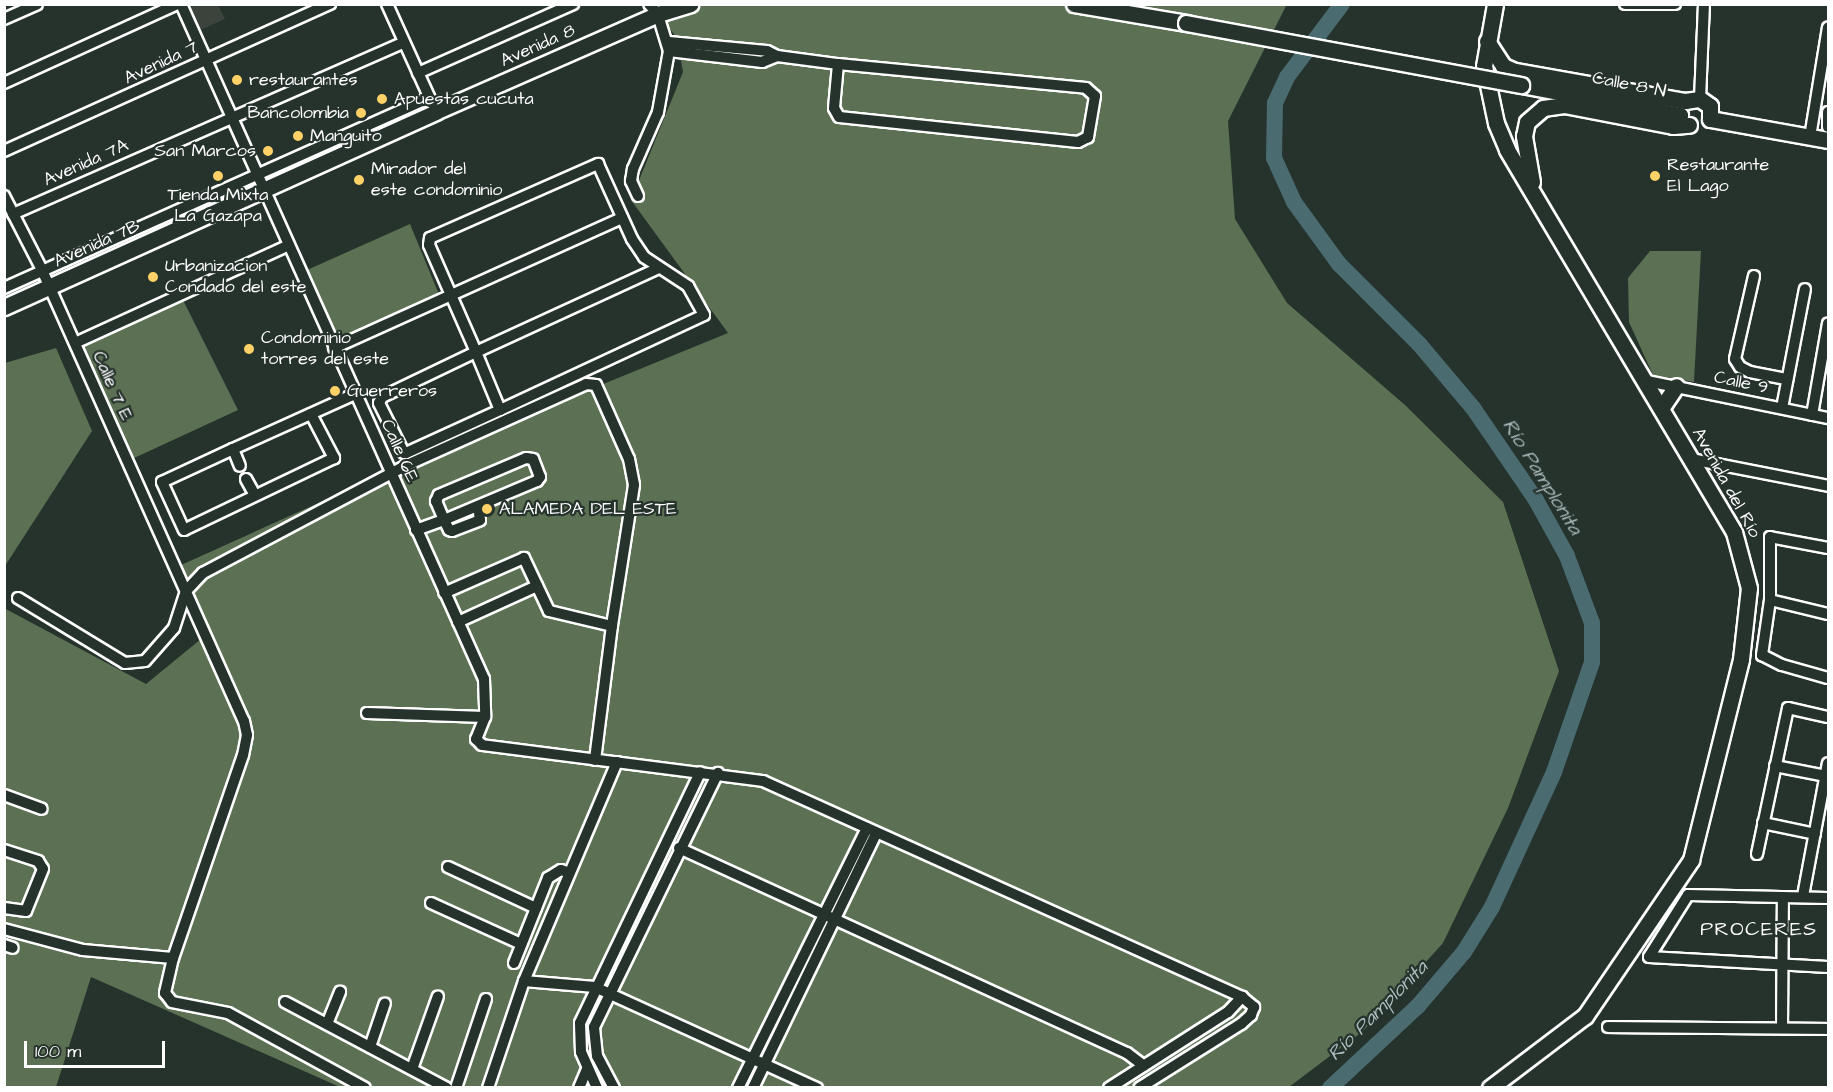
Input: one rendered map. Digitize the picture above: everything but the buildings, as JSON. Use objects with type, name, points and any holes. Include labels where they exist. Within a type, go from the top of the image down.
[{"type":"main road","name":"Avenida 8","points":[[432,105],[653,9],[690,4]]},
{"type":"main road","name":"Calle 8 N","points":[[1074,4],[1521,85],[1688,110],[1703,126],[1710,119],[1828,140]]},
{"type":"main road","name":"Avenida del Río","points":[[1490,1088],[1585,1016],[1669,893],[1699,838],[1741,659],[1749,588],[1734,532],[1647,381],[1507,149],[1491,108],[1485,76],[1487,41],[1495,4]]},
{"type":"main road","points":[[1487,41],[1503,66],[1515,71],[1688,110],[1710,106],[1710,119]]},
{"type":"main road","name":"Avenida 7B","points":[[4,307],[364,145],[432,105]]},
{"type":"main road","points":[[1535,197],[1524,136],[1527,122],[1543,108],[1564,105],[1672,126],[1688,110]]},
{"type":"main road","points":[[1662,407],[1676,386]]},
{"type":"street","points":[[4,19],[37,4]]},
{"type":"street","points":[[4,83],[179,4]]},
{"type":"street","name":"Calle 6E","points":[[179,4],[484,679],[485,717],[476,738],[482,745],[596,760]]},
{"type":"street","name":"Avenida 7","points":[[4,151],[330,4]]},
{"type":"street","points":[[387,4],[432,105]]},
{"type":"street","points":[[418,73],[573,4]]},
{"type":"street","points":[[1625,4],[1675,4]]},
{"type":"street","points":[[1688,110],[1704,4]]},
{"type":"street","points":[[638,196],[631,181],[633,169],[658,112],[669,47],[653,9]]},
{"type":"street","points":[[1810,137],[1828,27]]},
{"type":"street","name":"Avenida 7A","points":[[13,214],[231,116],[404,42]]},
{"type":"street","points":[[669,47],[762,62],[777,56],[1086,88],[1095,96],[1088,137],[1078,142],[840,117],[834,108],[838,64]]},
{"type":"street","name":"Avenida 7B","points":[[4,288],[356,130],[432,105]]},
{"type":"street","points":[[1828,112],[1828,127]]},
{"type":"street","points":[[356,130],[364,145]]},
{"type":"street","points":[[500,410],[476,352],[429,245],[430,238],[597,164],[622,218],[645,257],[688,286],[704,315],[500,410],[404,453],[379,402],[382,397],[476,352],[659,268]]},
{"type":"street","name":"Calle 7 E","points":[[4,196],[42,270],[75,343],[240,711],[247,735],[243,755],[164,988],[172,1002],[222,1010],[365,1088]]},
{"type":"street","points":[[334,348],[622,218]]},
{"type":"street","points":[[75,343],[289,245]]},
{"type":"street","points":[[1754,276],[1735,358],[1740,367],[1750,372],[1786,379]]},
{"type":"street","points":[[1782,408],[1805,289]]},
{"type":"street","points":[[1812,415],[1828,323]]},
{"type":"street","name":"Calle 9","points":[[1647,381],[1828,418]]},
{"type":"street","points":[[18,598],[125,663],[145,661],[170,634],[186,591],[203,573],[390,473],[586,384],[596,385],[629,459],[634,485],[612,626],[596,760],[718,773],[762,781],[1242,997],[1254,1007],[1251,1015],[1139,1088]]},
{"type":"street","points":[[311,414],[334,458],[184,530],[162,482],[233,449],[355,394]]},
{"type":"street","points":[[233,449],[240,466]]},
{"type":"street","points":[[526,458],[533,459],[539,479],[478,506],[480,520],[452,531],[444,520],[436,501],[439,495],[526,458]]},
{"type":"street","points":[[1690,459],[1828,486]]},
{"type":"street","points":[[246,479],[255,495]]},
{"type":"street","points":[[417,530],[444,520]]},
{"type":"street","points":[[1828,548],[1773,536],[1767,547],[1770,600],[1762,655],[1782,666],[1828,678]]},
{"type":"street","points":[[444,593],[524,558],[549,611],[556,615],[612,626]]},
{"type":"street","points":[[458,622],[537,586]]},
{"type":"street","points":[[1770,600],[1828,614]]},
{"type":"street","points":[[1757,854],[1788,708],[1828,717]]},
{"type":"street","points":[[367,713],[485,717]]},
{"type":"street","points":[[488,1088],[524,981],[617,762]]},
{"type":"street","points":[[1803,896],[1828,763]]},
{"type":"street","points":[[1775,766],[1826,776]]},
{"type":"street","points":[[597,1088],[587,1069],[579,1041],[580,1023],[595,987],[700,772]]},
{"type":"street","points":[[614,1088],[594,1044],[594,1027],[607,993],[718,773]]},
{"type":"street","points":[[4,795],[42,808]]},
{"type":"street","points":[[1764,823],[1815,834]]},
{"type":"street","points":[[738,1088],[824,915],[872,831]]},
{"type":"street","points":[[753,1088],[835,920],[872,831]]},
{"type":"street","points":[[679,848],[1127,1053],[1144,1066]]},
{"type":"street","points":[[4,850],[38,861],[43,869],[26,911],[4,908]]},
{"type":"street","points":[[448,867],[536,908]]},
{"type":"street","points":[[514,963],[552,874],[561,870],[570,873]]},
{"type":"street","points":[[1828,898],[1688,895],[1649,957],[1828,967]]},
{"type":"street","points":[[1782,897],[1784,965],[1782,1028]]},
{"type":"street","points":[[431,903],[521,944]]},
{"type":"street","points":[[4,929],[83,950],[173,958]]},
{"type":"street","points":[[524,981],[595,987],[817,1088]]},
{"type":"street","points":[[327,1024],[340,991]]},
{"type":"street","points":[[412,1069],[438,996]]},
{"type":"street","points":[[1109,1088],[1228,1012],[1242,997]]},
{"type":"street","points":[[456,1088],[486,999]]},
{"type":"street","points":[[285,1002],[447,1088]]},
{"type":"street","points":[[370,1047],[385,1003]]},
{"type":"street","points":[[1608,1027],[1828,1029]]},
{"type":"street","points":[[579,1088],[587,1069]]},
{"type":"shaded area","points":[[186,5],[218,5],[225,19],[198,31]]},
{"type":"green space","points":[[1287,4],[1228,121],[1235,219],[1287,303],[1405,405],[1503,502],[1559,671],[1508,808],[1443,943],[1363,1031],[1289,1087],[340,1087],[91,977],[56,1087],[5,1088],[4,608],[146,684],[201,639],[170,570],[378,476],[728,333],[631,200],[683,72],[677,38],[651,5]]},
{"type":"green space","points":[[410,224],[440,297],[338,342],[307,270]]},
{"type":"green space","points":[[1650,251],[1701,251],[1694,382],[1653,375],[1629,322],[1628,278]]},
{"type":"green space","points":[[183,300],[238,410],[132,459],[82,345]]},
{"type":"green space","points":[[56,348],[92,431],[5,566],[5,363]]},
{"type":"waterway","name":"Río Pamplonita","points":[[1330,1088],[1418,1006],[1464,952],[1492,907],[1554,772],[1592,662],[1592,623],[1567,556],[1536,500],[1473,408],[1420,345],[1339,264],[1294,202],[1274,158],[1275,103],[1287,77],[1342,4]]},
{"type":"place","name":"restaurantes","points":[[237,80]]},
{"type":"place","name":"Apuestas cucuta","points":[[382,99]]},
{"type":"place","name":"Bancolombia","points":[[361,113]]},
{"type":"place","name":"Manguito","points":[[298,136]]},
{"type":"place","name":"San Marcos","points":[[268,151]]},
{"type":"place","name":"Tienda Mixta La Gazapa","points":[[218,176]]},
{"type":"place","name":"Restaurante El Lago","points":[[1655,176]]},
{"type":"place","name":"Mirador del este condominio","points":[[359,180]]},
{"type":"place","name":"Urbanizacion Condado del este","points":[[153,277]]},
{"type":"place","name":"Condominio torres del este","points":[[249,349]]},
{"type":"place","name":"Guerreros","points":[[335,391]]},
{"type":"place","name":"ALAMEDA DEL ESTE","points":[[487,509]]},
{"type":"district","name":"PROCERES","points":[[1759,929]]}]
